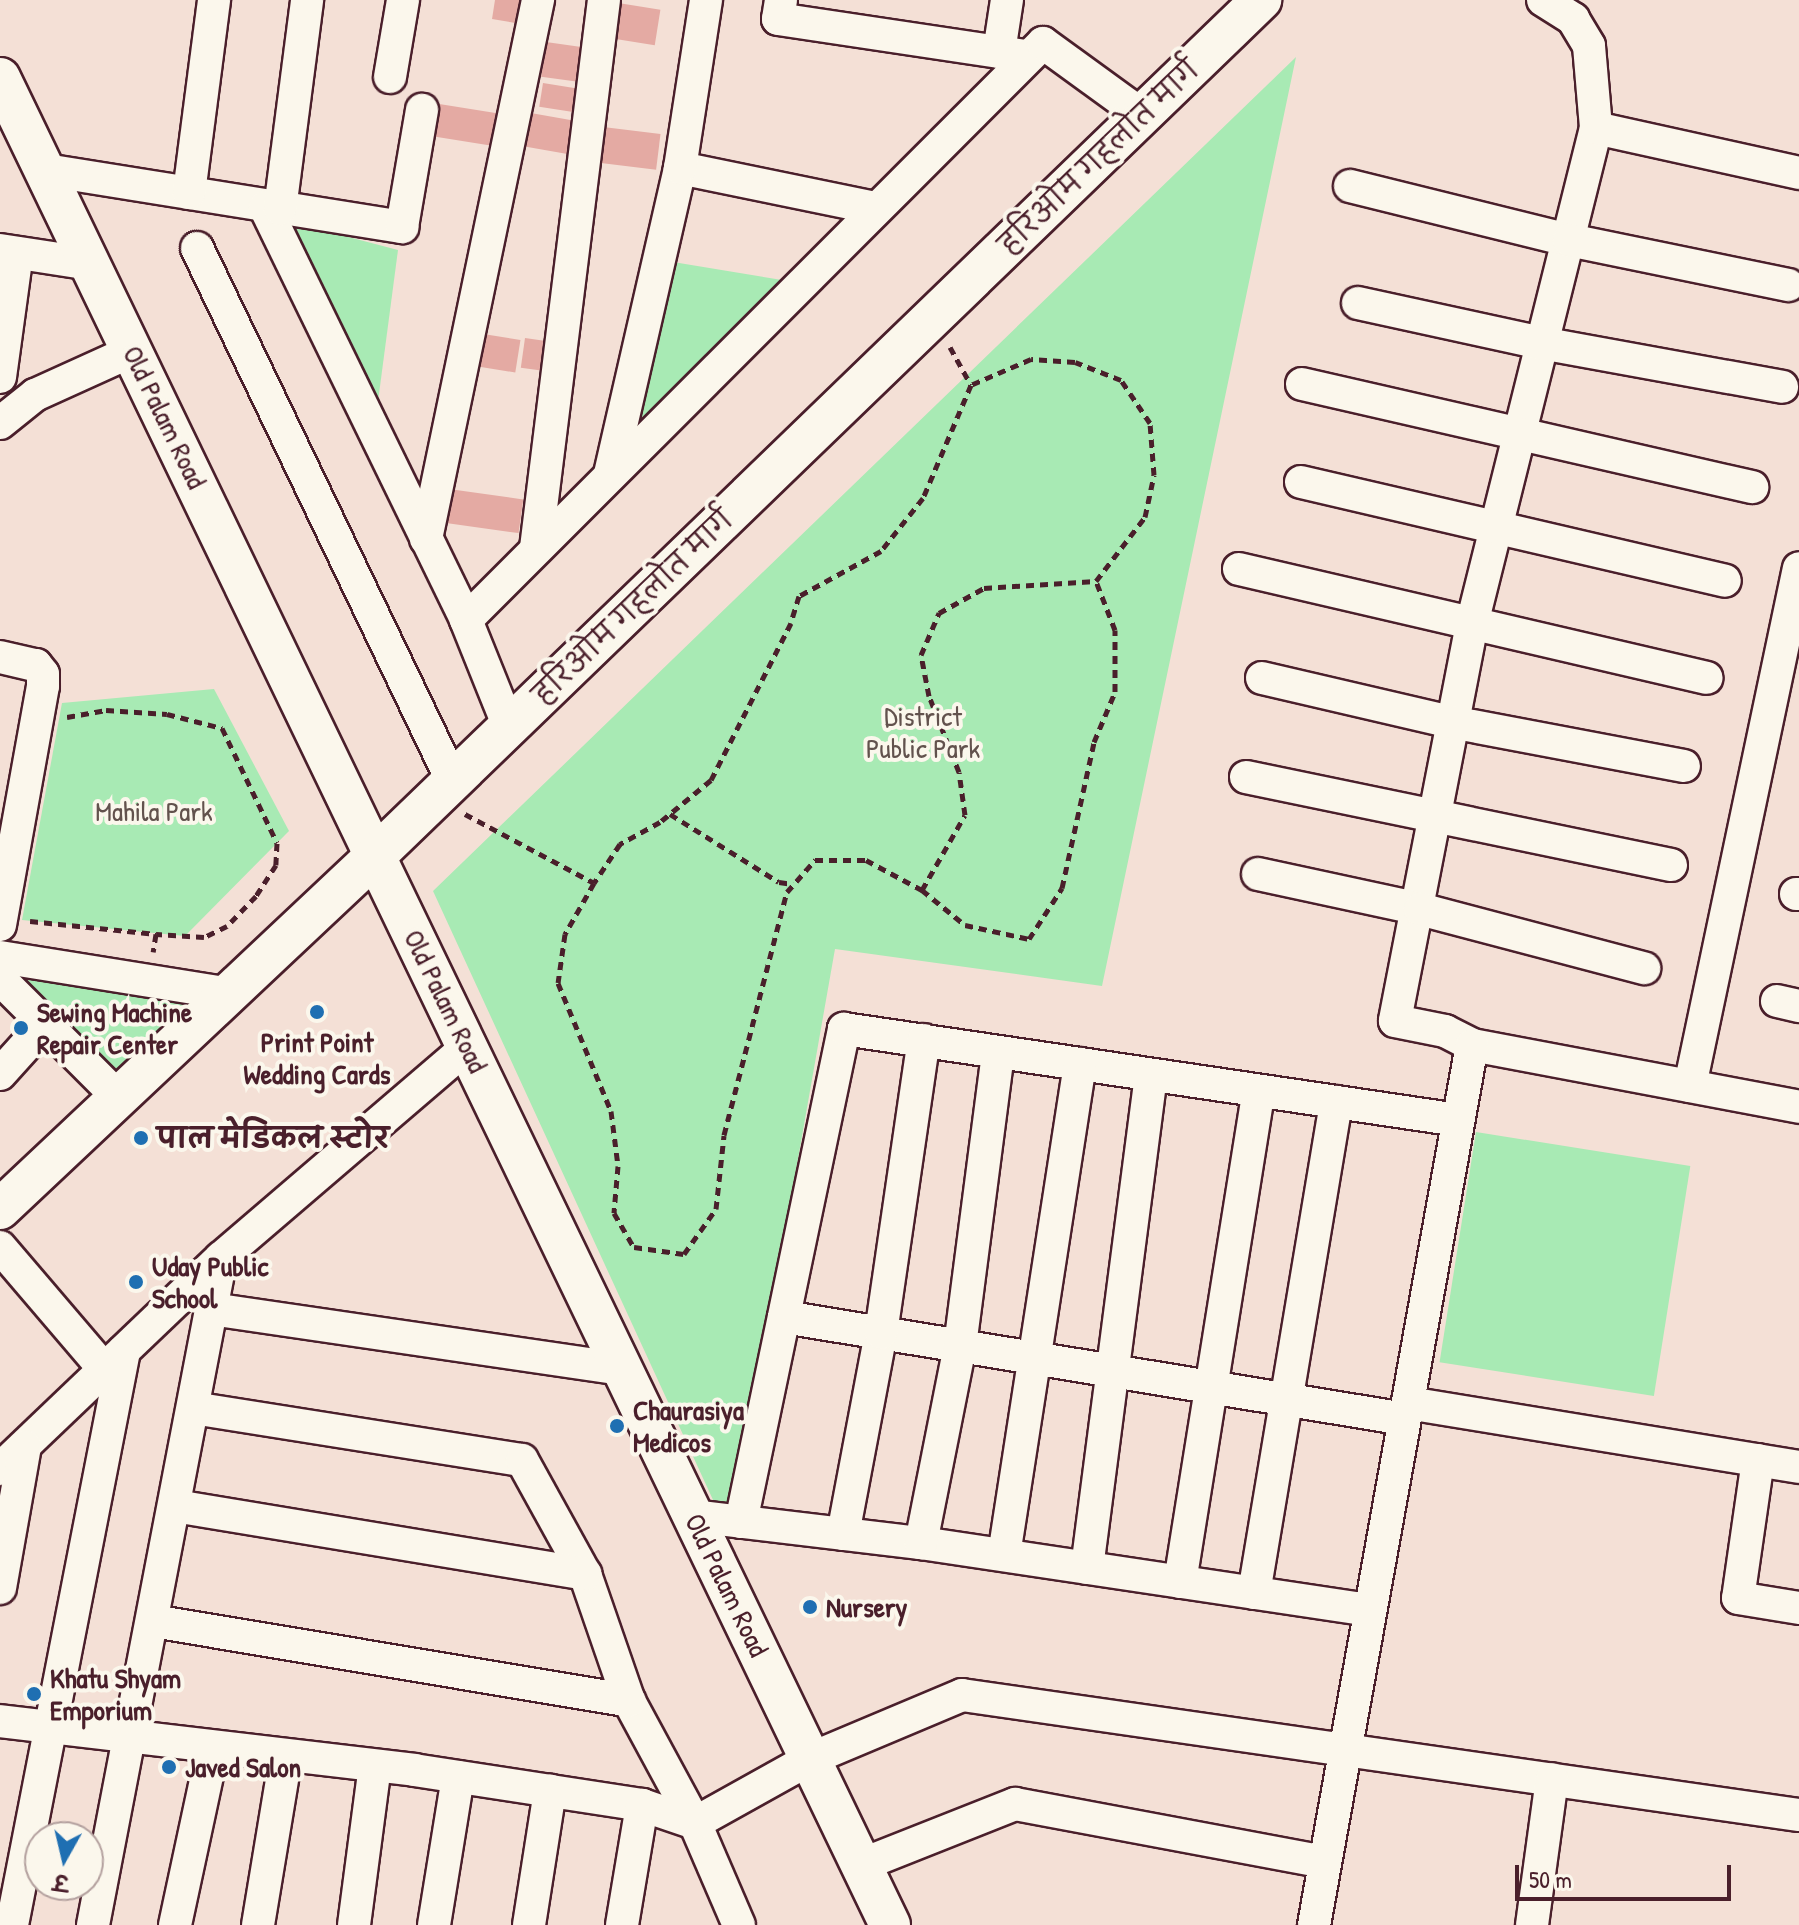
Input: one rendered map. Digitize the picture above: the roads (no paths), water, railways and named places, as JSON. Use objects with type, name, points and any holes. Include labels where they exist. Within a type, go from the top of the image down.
[{"type":"street","points":[[189,193],[214,0]]},
{"type":"street","points":[[307,0],[273,208],[466,620],[509,727]]},
{"type":"street","points":[[390,77],[403,0]]},
{"type":"street","points":[[426,539],[538,0]]},
{"type":"street","points":[[536,548],[604,0]]},
{"type":"street","points":[[610,474],[680,168],[706,0]]},
{"type":"street","points":[[781,0],[778,19],[1013,54]]},
{"type":"street","points":[[1007,0],[1013,54]]},
{"type":"street","name":"हरिओम गहलोत मार्ग","points":[[0,1209],[444,790],[1261,0]]},
{"type":"street","points":[[1543,0],[1573,19],[1589,46],[1596,128],[1517,434],[1472,624],[1434,813],[1420,909],[1395,1021],[1445,1031],[1472,1045],[1799,1107]]},
{"type":"street","points":[[466,620],[875,208],[1013,54],[1043,43],[1142,115]]},
{"type":"street","name":"Old Palam Road","points":[[0,78],[134,350],[890,1925]]},
{"type":"street","points":[[46,170],[402,227],[422,110]]},
{"type":"street","points":[[1596,128],[1799,173]]},
{"type":"street","points":[[680,168],[875,208]]},
{"type":"street","points":[[1350,186],[1569,240],[1788,285]]},
{"type":"street","points":[[197,248],[444,790]]},
{"type":"street","points":[[0,377],[8,252],[92,264]]},
{"type":"street","points":[[1358,303],[1541,343],[1782,387]]},
{"type":"street","points":[[0,423],[35,395],[134,350]]},
{"type":"street","points":[[1302,384],[1752,487]]},
{"type":"street","points":[[1301,482],[1495,531],[1725,581]]},
{"type":"street","points":[[1690,1086],[1799,568]]},
{"type":"street","points":[[1239,569],[1706,678]]},
{"type":"street","points":[[0,657],[36,665],[43,674],[12,917]]},
{"type":"street","points":[[1262,678],[1451,722],[1684,766]]},
{"type":"street","points":[[1246,777],[1434,813],[1671,865]]},
{"type":"street","points":[[1258,874],[1420,909],[1644,968]]},
{"type":"street","points":[[0,957],[226,993]]},
{"type":"street","points":[[0,979],[117,1096]]},
{"type":"street","points":[[0,1074],[45,1024]]},
{"type":"street","points":[[741,1522],[844,1029],[1458,1120]]},
{"type":"street","points":[[843,1534],[881,1333],[924,1040]]},
{"type":"street","points":[[1314,1925],[1472,1045]]},
{"type":"street","points":[[0,1469],[221,1258],[468,1046]]},
{"type":"street","points":[[921,1543],[960,1346],[998,1052]]},
{"type":"street","points":[[1004,1555],[1080,1064]]},
{"type":"street","points":[[1087,1568],[1115,1372],[1151,1075]]},
{"type":"street","points":[[1180,1582],[1259,1091]]},
{"type":"street","points":[[1254,1593],[1336,1102]]},
{"type":"street","points":[[0,1247],[114,1360]]},
{"type":"street","points":[[93,1925],[221,1258]]},
{"type":"street","points":[[211,1309],[623,1369]]},
{"type":"street","points":[[784,1317],[1285,1400],[1406,1411],[1799,1467]]},
{"type":"street","points":[[12,1925],[54,1729],[114,1360]]},
{"type":"street","points":[[193,1408],[522,1460],[585,1574],[629,1701],[695,1823],[732,1919]]},
{"type":"street","points":[[0,1588],[25,1446]]},
{"type":"street","points":[[1758,1460],[1738,1598],[1799,1608]]},
{"type":"street","points":[[175,1506],[585,1574]]},
{"type":"street","points":[[693,1516],[921,1543],[1370,1610]]},
{"type":"street","points":[[153,1621],[629,1701]]},
{"type":"street","points":[[0,1721],[458,1777],[642,1805],[695,1823],[810,1759],[962,1695],[1799,1815]]},
{"type":"street","points":[[175,1925],[213,1748]]},
{"type":"street","points":[[258,1925],[286,1756]]},
{"type":"street","points":[[354,1925],[375,1766]]},
{"type":"street","points":[[434,1925],[458,1777]]},
{"type":"street","points":[[1532,1925],[1552,1779]]},
{"type":"street","points":[[529,1925],[550,1791]]},
{"type":"street","points":[[861,1865],[1015,1804],[1325,1862]]},
{"type":"street","points":[[622,1925],[642,1805]]},
{"type":"place","name":"Print Point Wedding Cards","points":[[317,1012]]},
{"type":"place","name":"Sewing Machine Repair Center","points":[[21,1028]]},
{"type":"place","name":"पाल मेडिकल स्टोर","points":[[141,1138]]},
{"type":"place","name":"Uday Public School","points":[[136,1282]]},
{"type":"place","name":"Chaurasiya Medicos","points":[[617,1426]]},
{"type":"place","name":"Nursery","points":[[810,1607]]},
{"type":"place","name":"Khatu Shyam Emporium","points":[[34,1694]]},
{"type":"place","name":"Javed Salon","points":[[169,1767]]},
{"type":"park label","name":"District Public Park","points":[[923,732]]},
{"type":"park label","name":"Mahila Park","points":[[154,811]]}]
